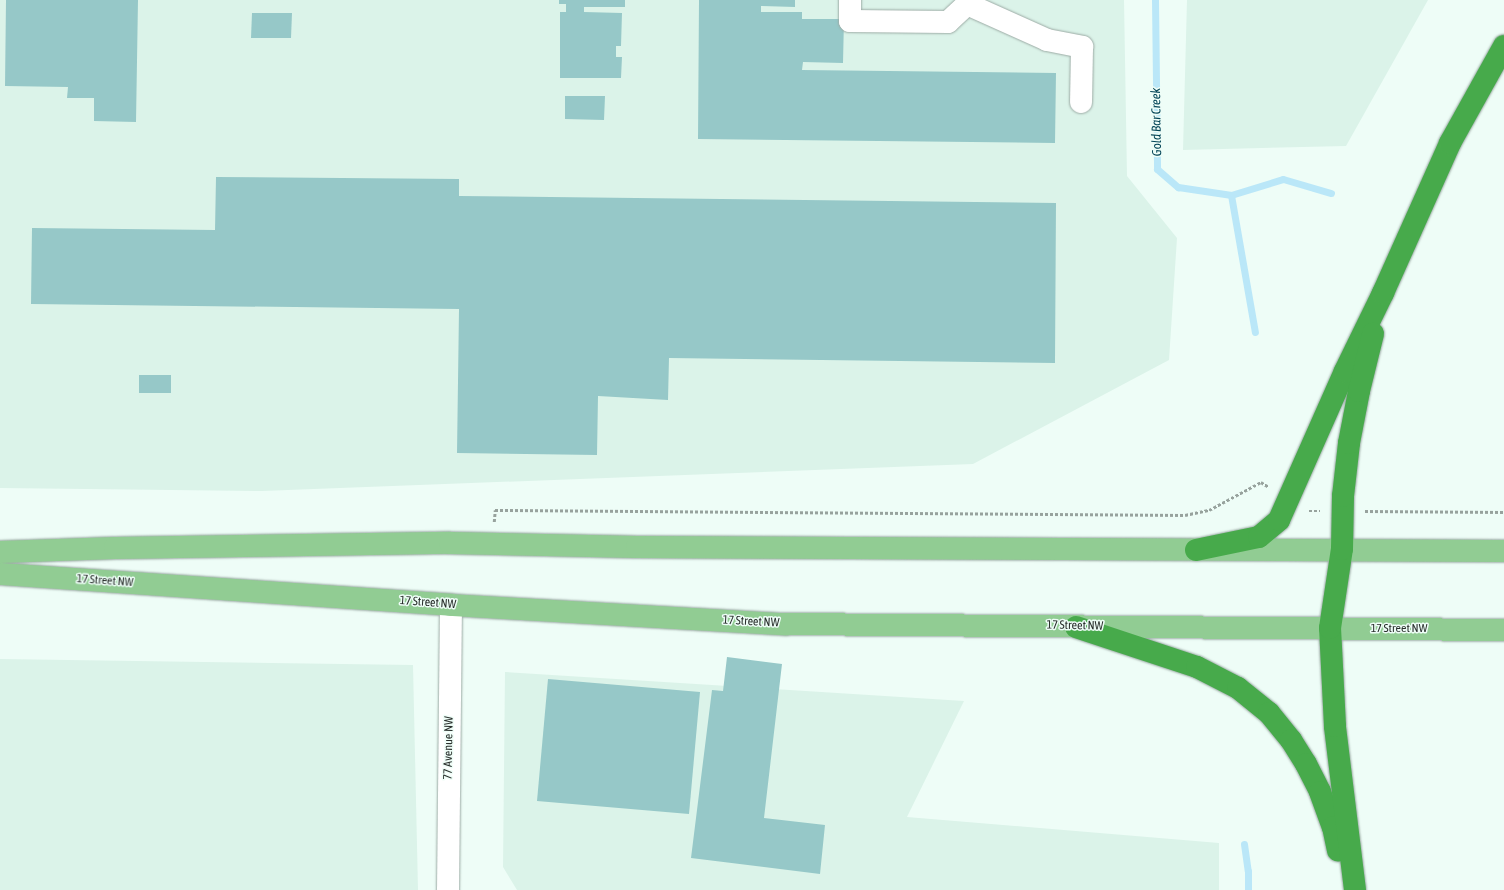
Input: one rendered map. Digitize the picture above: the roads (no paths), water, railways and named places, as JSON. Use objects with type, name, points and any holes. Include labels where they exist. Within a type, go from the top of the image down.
[{"type":"highway","points":[[1196,550],[1259,537],[1279,520],[1345,371],[1383,293],[1450,143],[1504,46]]},
{"type":"highway","points":[[1355,890],[1335,726],[1330,628],[1342,549],[1342,511],[1349,443],[1359,392],[1383,293]]},
{"type":"highway","points":[[1076,627],[1197,667],[1238,688],[1269,714],[1291,740],[1306,764],[1320,792],[1332,827],[1348,890]]},
{"type":"main road","points":[[0,552],[115,548],[492,544],[1504,551]]},
{"type":"main road","name":"17 Street NW","points":[[0,574],[451,605],[785,624],[1504,630]]},
{"type":"street","points":[[850,0],[850,21],[948,22],[967,2],[1047,40],[1082,48],[1081,102]]},
{"type":"street","name":"77 Avenue NW","points":[[448,890],[451,605]]},
{"type":"waterway","name":"Gold Bar Creek","points":[[1155,0],[1157,169],[1178,187],[1231,195],[1255,332]]},
{"type":"waterway","points":[[1231,195],[1283,179],[1331,193]]},
{"type":"waterway","name":"Gold Bar Creek","points":[[1244,844],[1248,871],[1248,890]]}]
